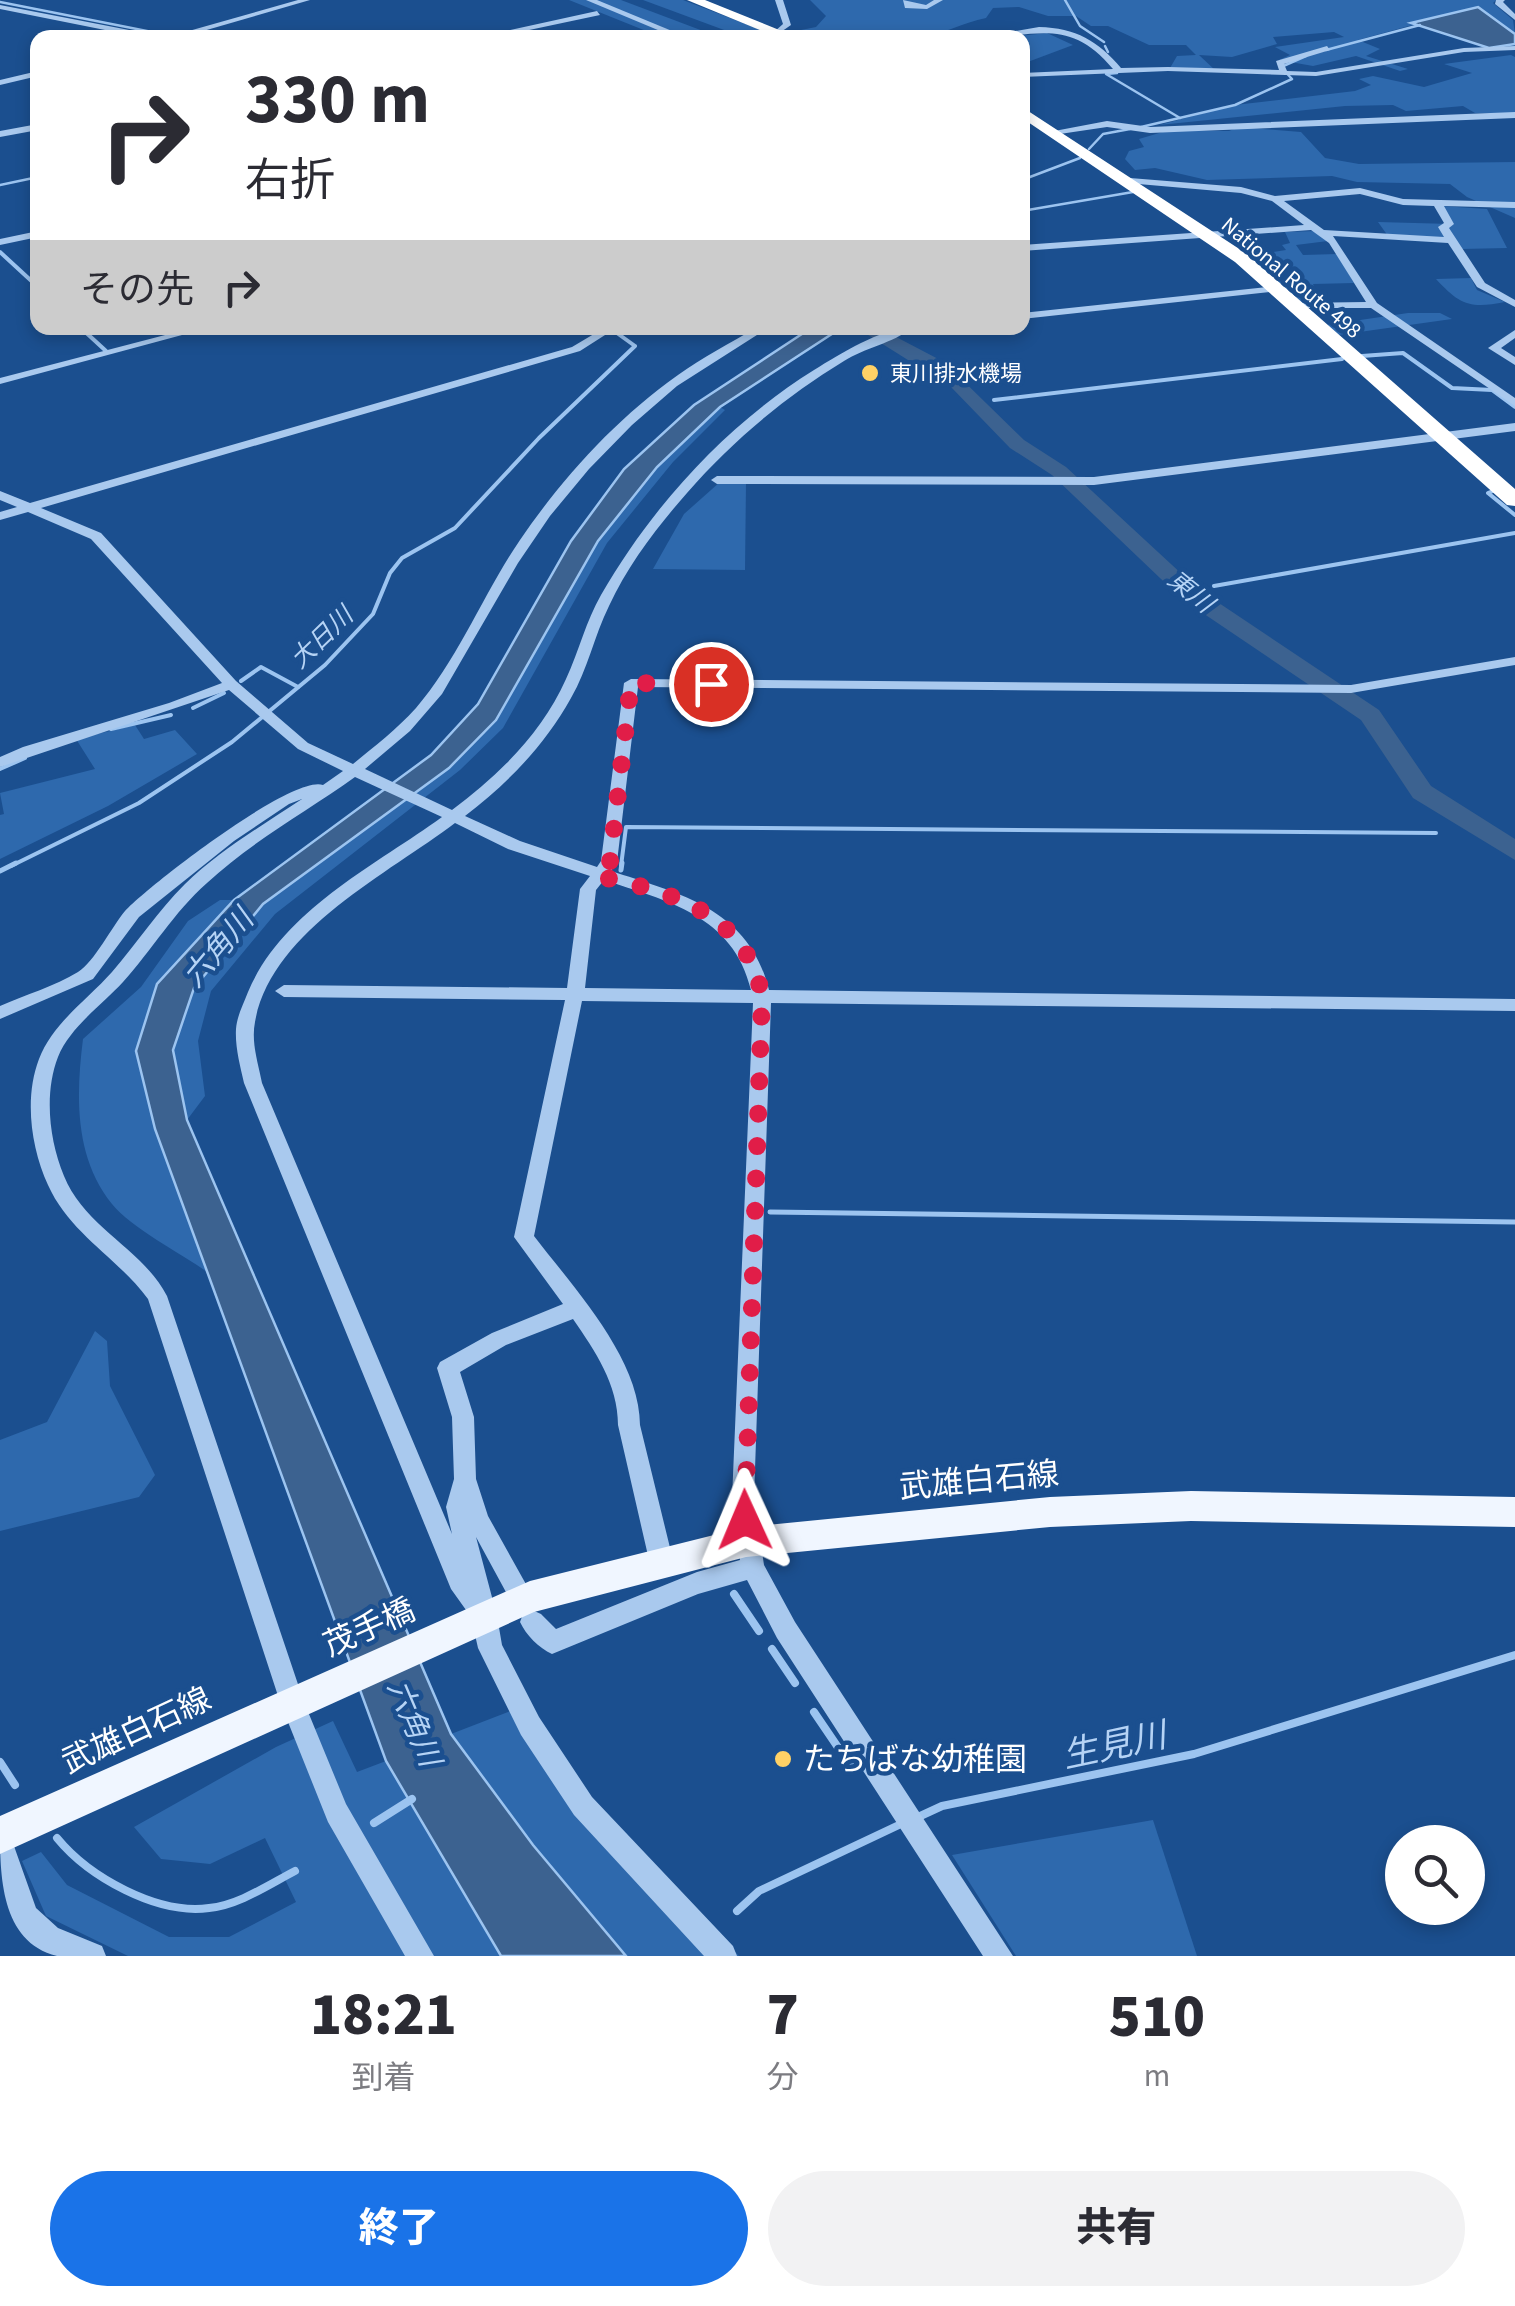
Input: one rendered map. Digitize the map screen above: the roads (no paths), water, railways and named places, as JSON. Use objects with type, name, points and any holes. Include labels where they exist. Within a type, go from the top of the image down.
[{"type":"highway","points":[[693,0],[773,30]]},
{"type":"highway","name":"National Route 498","points":[[1030,116],[1207,234],[1276,289],[1515,500]]},
{"type":"main road","name":"武雄白石線","points":[[474,1620],[530,1597],[661,1560],[750,1554],[1050,1512],[1191,1506],[1515,1512]]},
{"type":"main road","name":"茂手橋","points":[[298,1699],[474,1620]]},
{"type":"main road","name":"武雄白石線","points":[[0,1838],[298,1699]]},
{"type":"street","points":[[197,30],[306,0]]},
{"type":"street","points":[[590,0],[665,30]]},
{"type":"street","points":[[779,0],[787,30]]},
{"type":"street","points":[[907,0],[908,6],[921,8],[939,0]]},
{"type":"street","points":[[1501,0],[1498,2],[1515,18]]},
{"type":"street","points":[[0,7],[119,30]]},
{"type":"street","points":[[516,30],[598,13]]},
{"type":"street","points":[[1030,33],[1069,29],[1100,45],[1119,71]]},
{"type":"street","points":[[1289,73],[1279,63],[1327,48]]},
{"type":"street","points":[[1030,75],[1119,71],[1327,73],[1464,50],[1515,48]]},
{"type":"street","points":[[0,84],[30,75]]},
{"type":"street","points":[[1053,132],[1101,124],[1136,130],[1515,115]]},
{"type":"street","points":[[0,134],[30,128]]},
{"type":"street","points":[[1130,182],[1241,190],[1276,199],[1360,191],[1378,199],[1515,205]]},
{"type":"street","points":[[1276,199],[1325,233],[1451,240]]},
{"type":"street","points":[[1438,204],[1451,240],[1486,290],[1515,304]]},
{"type":"street","points":[[1030,247],[1312,227]]},
{"type":"street","points":[[1325,233],[1348,262],[1373,305],[1508,390],[1515,403]]},
{"type":"street","points":[[0,242],[30,236]]},
{"type":"street","points":[[1030,315],[1276,289]]},
{"type":"street","points":[[1295,306],[1373,305]]},
{"type":"street","points":[[1515,333],[1494,348],[1515,362]]},
{"type":"street","points":[[0,380],[176,335]]},
{"type":"street","points":[[0,516],[576,348],[593,335]]},
{"type":"street","points":[[420,1956],[337,1813],[157,1296],[141,1272],[84,1225],[62,1197],[47,1158],[41,1094],[50,1051],[60,1034],[108,987],[182,896],[387,744],[418,713],[462,651],[534,530],[605,448],[674,383],[752,335]]},
{"type":"street","points":[[723,1956],[582,1806],[530,1726],[474,1620],[253,1084],[244,1045],[246,1019],[256,990],[296,936],[511,769],[547,725],[571,686],[604,600],[674,497],[708,459],[757,416],[864,346],[889,335]]},
{"type":"street","points":[[717,480],[1086,481],[1515,426]]},
{"type":"street","points":[[0,494],[96,536],[231,684],[303,746],[349,774],[450,817],[597,876],[646,886],[684,901],[726,926],[751,960],[762,997],[743,1499],[750,1554],[786,1630],[998,1956]]},
{"type":"street","points":[[661,1560],[629,1424],[632,1412],[613,1364],[524,1236],[575,994],[578,938],[588,889],[610,862],[631,683],[1352,689],[1515,661]]},
{"type":"street","points":[[2,756],[67,734],[186,704],[231,684]]},
{"type":"street","points":[[0,1013],[86,975],[133,913],[228,838],[283,800],[349,774]]},
{"type":"street","points":[[284,991],[1515,1005]]},
{"type":"street","points":[[514,1586],[478,1518],[465,1479],[463,1417],[448,1368],[499,1339],[574,1309]]},
{"type":"street","points":[[465,1479],[457,1507],[474,1620]]},
{"type":"street","points":[[532,1622],[552,1642],[697,1583],[750,1554]]},
{"type":"street","points":[[0,1838],[25,1917],[48,1938],[92,1956]]},
{"type":"water","points":[[1478,7],[1515,34],[1515,44],[1489,48],[1411,23]]},
{"type":"water","name":"六角川","points":[[800,335],[830,335],[720,407],[657,467],[598,541],[496,720],[449,768],[263,904],[194,988],[173,1050],[187,1120],[451,1734],[533,1845],[626,1956],[501,1956],[386,1761],[155,1129],[136,1051],[157,984],[234,900],[431,755],[478,704],[571,541],[624,469],[694,405]]},
{"type":"waterway","points":[[1065,0],[1080,26],[1104,42]]},
{"type":"waterway","name":"大日川","points":[[0,2],[142,30]]},
{"type":"waterway","points":[[1326,50],[1420,25]]},
{"type":"waterway","points":[[1105,46],[1108,52]]},
{"type":"waterway","points":[[1180,118],[1235,105],[1292,79],[1281,67],[1306,56]]},
{"type":"waterway","points":[[1117,73],[1106,74],[1180,118]]},
{"type":"waterway","points":[[1141,127],[1180,118]]},
{"type":"waterway","points":[[1089,149],[1103,134],[1130,129]]},
{"type":"waterway","points":[[1030,177],[1080,158]]},
{"type":"waterway","points":[[0,185],[30,179]]},
{"type":"waterway","points":[[1030,210],[1133,192]]},
{"type":"waterway","points":[[0,252],[30,280]]},
{"type":"waterway","points":[[89,335],[106,351]]},
{"type":"waterway","name":"大日川","points":[[11,866],[139,803],[232,742],[325,665],[373,614],[390,573],[402,558],[455,528],[539,438],[635,346],[620,335]]},
{"type":"waterway","name":"東川","points":[[879,335],[937,366],[958,383],[1017,444],[1059,471],[1190,594],[1370,715],[1422,792],[1515,851]]},
{"type":"waterway","points":[[1362,356],[1403,353],[1452,388],[1492,390],[1515,407]]},
{"type":"waterway","points":[[892,369],[921,358]]},
{"type":"waterway","points":[[994,400],[1342,359]]},
{"type":"waterway","points":[[1493,491],[1488,493],[1515,515]]},
{"type":"waterway","points":[[1214,586],[1515,533]]},
{"type":"waterway","points":[[241,681],[261,667],[298,687]]},
{"type":"waterway","points":[[193,708],[224,693]]},
{"type":"waterway","points":[[111,729],[171,715]]},
{"type":"waterway","points":[[0,769],[25,758]]},
{"type":"waterway","points":[[621,866],[626,827],[1436,833]]},
{"type":"waterway","name":"大日川","points":[[0,871],[16,863]]},
{"type":"waterway","points":[[621,870],[622,863]]},
{"type":"waterway","points":[[770,1212],[1515,1222]]},
{"type":"waterway","points":[[734,1594],[759,1631]]},
{"type":"waterway","points":[[772,1649],[795,1683]]},
{"type":"waterway","name":"生見川","points":[[916,1818],[942,1806],[1194,1754],[1515,1655]]},
{"type":"waterway","points":[[814,1712],[852,1768]]},
{"type":"waterway","name":"大日川","points":[[0,1762],[15,1785]]},
{"type":"waterway","name":"大日川","points":[[374,1823],[412,1799]]},
{"type":"waterway","name":"生見川","points":[[737,1911],[759,1891],[901,1824]]},
{"type":"waterway","name":"大日川","points":[[57,1838],[105,1879],[146,1899],[189,1909],[231,1903],[295,1871]]},
{"type":"place","name":"東川排水機場","points":[[870,373]]},
{"type":"place","name":"たちばな幼稚園","points":[[783,1759]]}]
